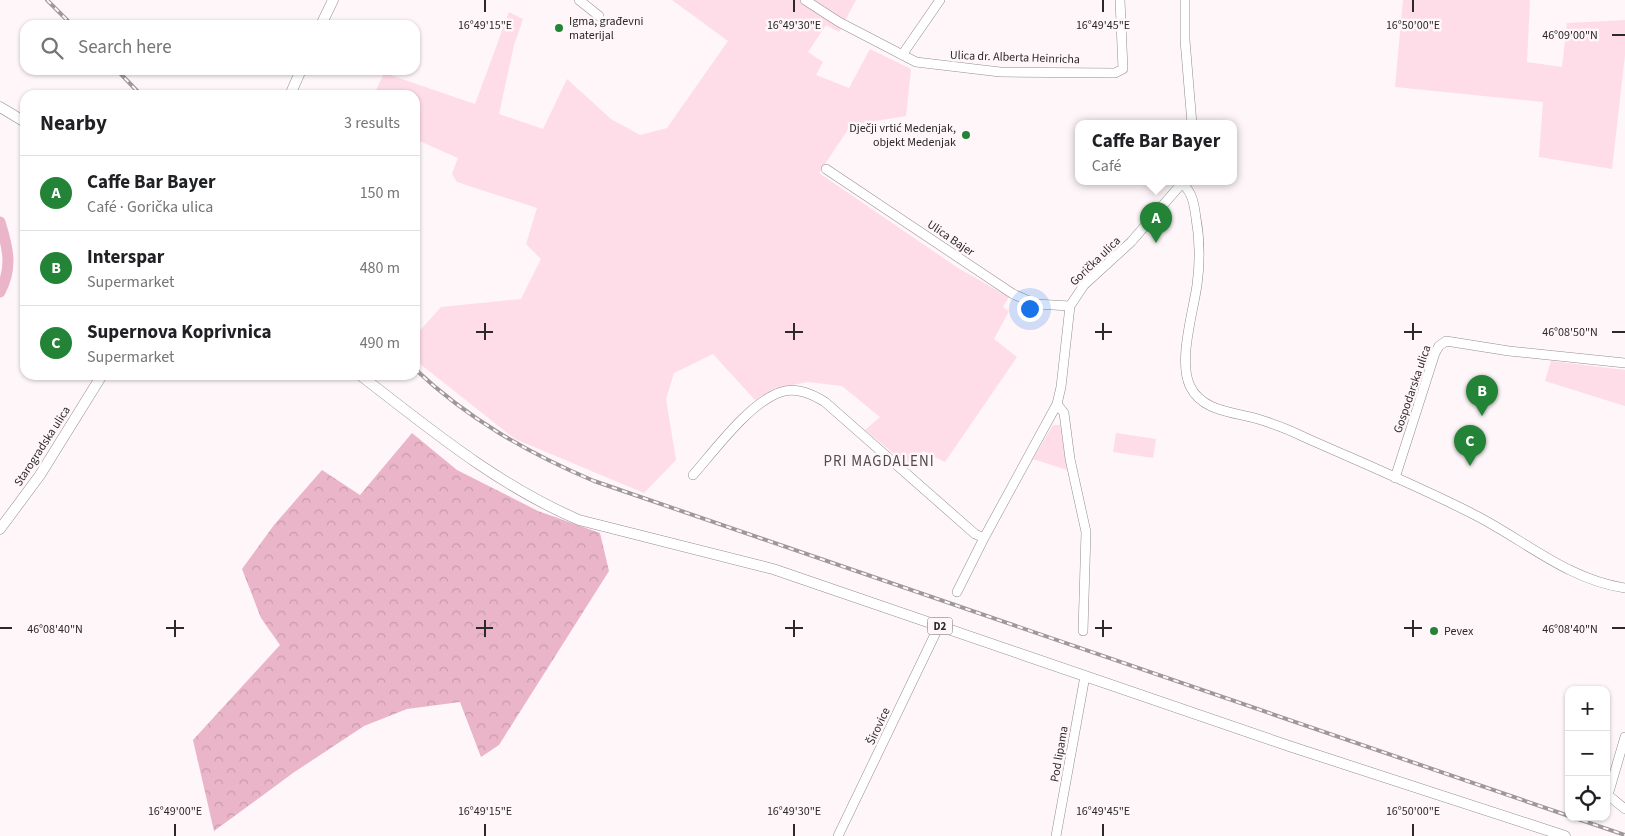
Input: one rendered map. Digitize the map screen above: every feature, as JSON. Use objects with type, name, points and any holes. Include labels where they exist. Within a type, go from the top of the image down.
[{"type":"main road","points":[[323,20],[333,0]]},
{"type":"main road","points":[[292,90],[299,75]]},
{"type":"main road","points":[[0,106],[20,119]]},
{"type":"main road","name":"Starogradska ulica","points":[[0,529],[40,475],[99,380]]},
{"type":"main road","name":"D2","points":[[367,380],[480,466],[527,496],[572,518],[619,532],[747,561],[1292,747],[1565,836]]},
{"type":"main road","points":[[1546,830],[1558,836]]},
{"type":"street","points":[[579,0],[599,16]]},
{"type":"street","name":"Ulica dr. Alberta Heinricha","points":[[805,0],[839,22],[916,62],[967,70],[1120,72],[1123,69],[1120,0]]},
{"type":"street","points":[[902,55],[940,0]]},
{"type":"street","points":[[1185,0],[1185,40],[1192,120]]},
{"type":"street","name":"Ulica Bajer","points":[[826,169],[1013,294],[1036,304],[1070,306]]},
{"type":"street","name":"Gorička ulica","points":[[957,592],[984,538],[1057,404],[1061,387],[1070,306],[1084,285],[1131,242],[1181,185]]},
{"type":"street","points":[[1185,185],[1193,199],[1199,244],[1199,264],[1186,368],[1188,382],[1194,393],[1202,401],[1217,410],[1268,422],[1395,478],[1474,515],[1564,567],[1598,581],[1625,588]]},
{"type":"street","name":"Gospodarska ulica","points":[[1395,478],[1435,353],[1439,346],[1446,341],[1509,351],[1625,363]]},
{"type":"street","points":[[693,474],[747,416],[764,401],[781,392],[809,393],[826,402],[975,534],[984,538]]},
{"type":"street","points":[[1057,404],[1064,413],[1070,459],[1086,532],[1084,631]]},
{"type":"street","name":"Širovice","points":[[838,836],[939,626]]},
{"type":"street","name":"Pod lipama","points":[[1056,836],[1085,676]]},
{"type":"street","points":[[1625,736],[1608,795],[1625,809]]},
{"type":"shaded area","points":[[672,0],[856,0],[839,32],[826,25],[808,52],[823,62],[816,75],[849,88],[870,49],[911,69],[906,116],[851,125],[819,173],[958,268],[1009,297],[1003,307],[1009,311],[994,339],[1017,357],[945,462],[923,451],[910,467],[865,430],[880,417],[842,386],[808,382],[775,388],[755,400],[713,354],[674,373],[666,399],[676,460],[644,493],[515,439],[420,364],[420,330],[441,307],[521,299],[541,259],[526,244],[537,208],[457,182],[452,174],[458,158],[420,141],[420,90],[376,90],[383,75],[390,75],[475,104],[509,12],[523,19],[514,45],[499,114],[543,129],[567,79],[611,119],[640,135],[667,128],[728,41]]},
{"type":"shaded area","points":[[1403,0],[1530,0],[1527,62],[1562,67],[1567,23],[1625,20],[1625,55],[1612,169],[1539,157],[1543,102],[1395,87]]},
{"type":"shaded area","points":[[1551,361],[1625,370],[1625,406],[1545,381]]},
{"type":"shaded area","points":[[1053,425],[1060,425],[1067,470],[1033,459]]},
{"type":"shaded area","points":[[1116,433],[1156,439],[1153,458],[1113,452]]},
{"type":"green space","points":[[412,433],[457,470],[538,511],[600,533],[609,571],[499,745],[481,757],[460,702],[407,709],[364,726],[293,773],[214,831],[193,740],[280,645],[261,618],[242,569],[274,525],[322,470],[360,495]]},
{"type":"waterway","points":[[0,222],[8,257],[7,274],[0,292]]},
{"type":"railway","points":[[47,0],[67,20]]},
{"type":"railway","points":[[122,75],[136,90]]},
{"type":"railway","points":[[420,374],[456,404],[500,433],[546,459],[594,481],[1565,815]]},
{"type":"railway","points":[[1584,821],[1625,835]]},
{"type":"place","name":"Igma, građevni materijal","points":[[559,28]]},
{"type":"place","name":"Dječji vrtić Medenjak, objekt Medenjak","points":[[966,135]]},
{"type":"place","name":"Caffe Bar Bayer","points":[[1156,243]]},
{"type":"place","name":"Interspar","points":[[1482,416]]},
{"type":"place","name":"Supernova Koprivnica","points":[[1470,466]]},
{"type":"place","name":"Pevex","points":[[1434,631]]},
{"type":"district","name":"PRI MAGDALENI","points":[[879,461]]}]
